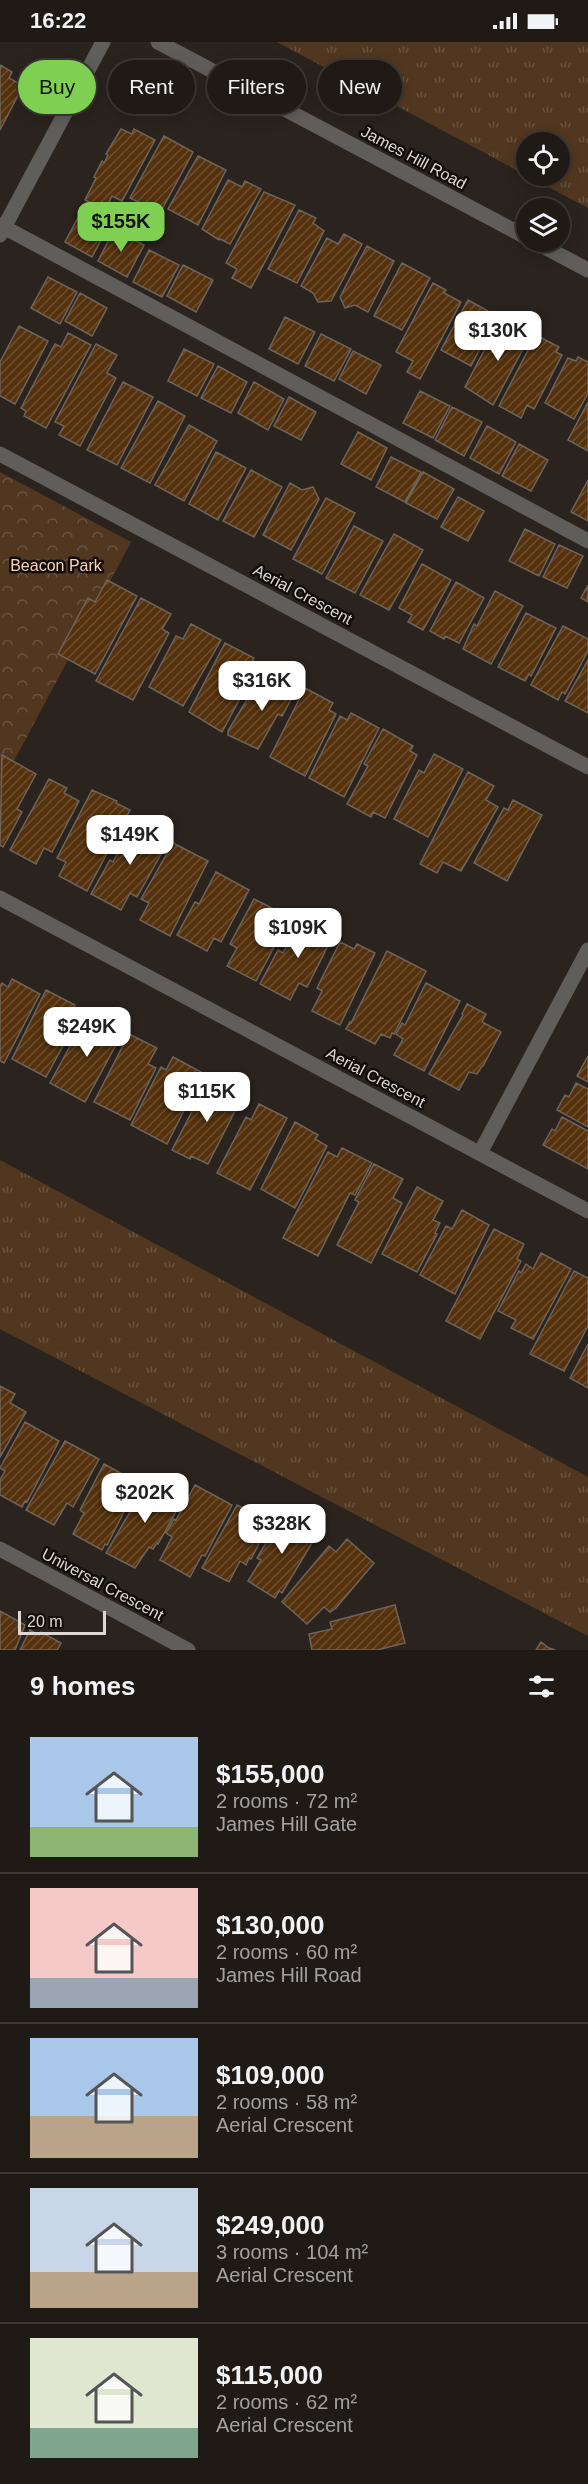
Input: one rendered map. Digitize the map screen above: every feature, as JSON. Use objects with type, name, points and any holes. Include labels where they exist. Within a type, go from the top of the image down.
[{"type":"street","points":[[103,42],[1,229],[588,541]]},
{"type":"street","name":"James Hill Road","points":[[158,42],[516,232]]},
{"type":"street","points":[[554,252],[588,270]]},
{"type":"street","name":"Aerial Crescent","points":[[0,454],[588,767]]},
{"type":"street","name":"Aerial Crescent","points":[[0,898],[588,1211]]},
{"type":"street","points":[[480,1153],[588,950]]},
{"type":"street","name":"Universal Crescent","points":[[0,1549],[188,1650]]},
{"type":"green space","points":[[277,42],[588,42],[588,208],[546,186],[570,186],[570,132],[516,132],[516,170],[402,109],[402,60],[318,60],[318,64]]},
{"type":"green space","name":"Beacon Park","points":[[0,472],[131,542],[0,787]]},
{"type":"green space","points":[[0,1160],[588,1477],[588,1636],[0,1329]]},
{"type":"building","points":[[0,65],[12,72],[9,78],[18,83],[18,96],[0,130]]},
{"type":"building","points":[[121,129],[132,134],[134,129],[155,140],[122,201],[112,196],[105,210],[85,200],[102,161],[104,163],[108,155],[106,154]]},
{"type":"building","points":[[164,136],[193,152],[160,213],[130,198]]},
{"type":"building","points":[[198,156],[226,170],[198,225],[168,209]]},
{"type":"building","points":[[228,180],[242,187],[245,181],[261,189],[230,244],[202,229]]},
{"type":"building","points":[[264,192],[295,205],[251,288],[232,278],[237,269],[226,263]]},
{"type":"building","points":[[299,210],[316,218],[313,223],[324,231],[297,283],[268,269]]},
{"type":"building","points":[[80,214],[107,229],[92,257],[65,242]]},
{"type":"building","points":[[114,230],[144,245],[127,277],[98,261]]},
{"type":"building","points":[[344,234],[362,244],[331,301],[318,302],[313,293],[301,286],[327,238],[338,244]]},
{"type":"building","points":[[367,246],[394,261],[368,312],[355,305],[345,308],[340,297]]},
{"type":"building","points":[[149,250],[179,265],[162,297],[133,282]]},
{"type":"building","points":[[402,263],[430,278],[402,330],[374,316]]},
{"type":"building","points":[[183,265],[213,280],[196,312],[167,296]]},
{"type":"building","points":[[48,277],[77,292],[60,324],[31,308]]},
{"type":"building","points":[[433,283],[446,290],[444,293],[461,302],[420,379],[407,372],[413,361],[396,352]]},
{"type":"building","points":[[80,293],[107,308],[92,336],[65,321]]},
{"type":"building","points":[[468,300],[497,316],[471,366],[441,350]]},
{"type":"building","points":[[285,317],[315,332],[298,364],[269,349]]},
{"type":"building","points":[[506,321],[531,334],[493,405],[465,387],[498,324],[503,326]]},
{"type":"building","points":[[19,326],[48,341],[15,404],[0,396],[0,362]]},
{"type":"building","points":[[68,333],[91,345],[46,428],[24,416],[26,411],[21,408],[55,344],[61,347]]},
{"type":"building","points":[[321,334],[351,349],[334,381],[305,366]]},
{"type":"building","points":[[536,335],[559,347],[556,352],[562,355],[534,409],[527,405],[521,418],[499,406]]},
{"type":"building","points":[[96,344],[117,355],[107,373],[116,378],[80,446],[59,435],[64,426],[55,422]]},
{"type":"building","points":[[184,349],[214,364],[197,396],[168,381]]},
{"type":"building","points":[[353,351],[381,365],[366,394],[339,379]]},
{"type":"building","points":[[578,357],[588,362],[588,393],[574,419],[545,403],[568,358],[576,361]]},
{"type":"building","points":[[218,366],[247,382],[231,413],[201,398]]},
{"type":"building","points":[[123,382],[153,397],[117,465],[87,450]]},
{"type":"building","points":[[254,382],[284,399],[268,430],[238,413]]},
{"type":"building","points":[[420,391],[450,406],[433,438],[403,423]]},
{"type":"building","points":[[289,397],[316,412],[301,440],[274,426]]},
{"type":"building","points":[[158,401],[185,416],[150,483],[121,468]]},
{"type":"building","points":[[588,402],[588,451],[568,440]]},
{"type":"building","points":[[452,407],[482,422],[464,456],[435,440]]},
{"type":"building","points":[[189,425],[217,441],[184,501],[155,485]]},
{"type":"building","points":[[487,426],[516,442],[499,474],[470,458]]},
{"type":"building","points":[[358,432],[387,448],[371,480],[341,464]]},
{"type":"building","points":[[519,444],[548,460],[531,491],[502,476]]},
{"type":"building","points":[[216,452],[246,468],[218,520],[189,504]]},
{"type":"building","points":[[391,457],[421,472],[405,502],[376,487]]},
{"type":"building","points":[[251,470],[282,487],[254,537],[223,521]]},
{"type":"building","points":[[423,472],[454,489],[437,519],[406,503]]},
{"type":"building","points":[[588,480],[588,521],[571,512]]},
{"type":"building","points":[[290,483],[302,490],[313,487],[319,499],[291,550],[263,535]]},
{"type":"building","points":[[458,497],[484,511],[468,541],[441,527]]},
{"type":"building","points":[[326,498],[355,513],[322,574],[293,559]]},
{"type":"building","points":[[354,526],[383,541],[355,593],[326,578]]},
{"type":"building","points":[[525,529],[555,544],[539,576],[509,561]]},
{"type":"building","points":[[394,534],[423,550],[389,610],[360,595]]},
{"type":"building","points":[[559,545],[583,556],[567,588],[543,577]]},
{"type":"building","points":[[422,564],[451,580],[423,630],[408,622],[412,615],[399,608]]},
{"type":"building","points":[[107,580],[137,596],[95,674],[58,654],[88,598],[95,602]]},
{"type":"building","points":[[456,582],[484,598],[459,643],[445,636],[444,639],[430,631]]},
{"type":"building","points":[[588,585],[588,602],[581,598]]},
{"type":"building","points":[[495,591],[523,606],[491,664],[463,649],[474,624],[477,626]]},
{"type":"building","points":[[141,598],[171,614],[162,629],[169,633],[133,700],[96,681]]},
{"type":"building","points":[[526,613],[556,628],[531,676],[529,674],[525,681],[498,667]]},
{"type":"building","points":[[191,624],[221,640],[183,706],[149,687],[176,636],[183,639]]},
{"type":"building","points":[[563,626],[588,639],[588,651],[565,694],[562,692],[558,700],[531,685]]},
{"type":"building","points":[[225,643],[254,658],[247,672],[250,674],[244,686],[246,687],[222,732],[189,712]]},
{"type":"building","points":[[588,660],[588,713],[565,701]]},
{"type":"building","points":[[274,673],[298,687],[282,716],[278,714],[258,749],[228,735],[228,731],[251,693],[260,698]]},
{"type":"building","points":[[305,688],[333,703],[329,710],[336,714],[305,776],[270,757]]},
{"type":"building","points":[[351,713],[379,728],[344,797],[309,778],[340,716],[347,720]]},
{"type":"building","points":[[383,729],[413,746],[410,751],[417,755],[385,818],[373,812],[371,817],[347,804],[368,766],[364,764]]},
{"type":"building","points":[[434,754],[463,769],[428,837],[394,819],[419,770],[424,773]]},
{"type":"building","points":[[2,755],[36,774],[17,809],[22,812],[3,847],[0,845]]},
{"type":"building","points":[[468,772],[494,786],[486,800],[498,807],[461,871],[443,862],[437,873],[420,864]]},
{"type":"building","points":[[49,779],[67,788],[64,793],[79,801],[52,852],[44,848],[36,864],[10,850]]},
{"type":"building","points":[[92,790],[117,801],[116,803],[130,810],[87,891],[59,876],[66,862],[57,858]]},
{"type":"building","points":[[513,800],[542,815],[507,881],[474,863],[504,808],[508,810]]},
{"type":"building","points":[[134,822],[169,840],[137,897],[130,893],[121,910],[91,894],[110,860],[113,862]]},
{"type":"building","points":[[173,843],[208,861],[170,936],[140,920],[149,903],[141,899]]},
{"type":"building","points":[[216,872],[249,890],[221,942],[214,938],[207,951],[177,935],[195,902],[199,904]]},
{"type":"building","points":[[254,899],[290,917],[256,981],[227,966],[237,948],[230,944]]},
{"type":"building","points":[[302,917],[334,934],[307,987],[299,983],[290,1000],[260,984],[278,950],[283,953]]},
{"type":"building","points":[[340,942],[354,949],[357,944],[375,953],[340,1025],[312,1011],[322,991],[317,988]]},
{"type":"building","points":[[387,951],[426,971],[394,1034],[392,1033],[390,1038],[381,1034],[375,1044],[346,1029]]},
{"type":"building","points":[[12,979],[40,994],[4,1063],[0,1061],[0,986],[2,983],[8,987]]},
{"type":"building","points":[[426,983],[460,1001],[424,1071],[394,1055],[403,1039],[396,1034],[402,1023],[405,1025]]},
{"type":"building","points":[[46,990],[75,1005],[67,1019],[75,1024],[46,1077],[12,1059]]},
{"type":"building","points":[[467,1004],[486,1014],[482,1022],[501,1032],[483,1066],[477,1074],[469,1072],[459,1090],[429,1074]]},
{"type":"building","points":[[94,1014],[124,1030],[85,1102],[50,1083],[79,1030],[84,1032]]},
{"type":"building","points":[[129,1034],[157,1048],[148,1064],[156,1068],[130,1120],[94,1102]]},
{"type":"building","points":[[588,1056],[588,1082],[577,1076]]},
{"type":"building","points":[[173,1057],[203,1073],[167,1144],[131,1125],[161,1067],[166,1070]]},
{"type":"building","points":[[210,1077],[236,1091],[228,1107],[235,1111],[208,1164],[191,1156],[190,1159],[172,1150]]},
{"type":"building","points":[[576,1083],[588,1089],[588,1127],[557,1110],[565,1095],[569,1097]]},
{"type":"building","points":[[259,1104],[287,1118],[250,1190],[217,1173],[246,1117],[251,1120]]},
{"type":"building","points":[[562,1117],[588,1131],[588,1169],[543,1145],[552,1129],[555,1131]]},
{"type":"building","points":[[295,1122],[318,1135],[315,1139],[327,1146],[295,1208],[261,1189]]},
{"type":"building","points":[[342,1148],[372,1163],[355,1195],[350,1193],[318,1256],[283,1238],[328,1152],[337,1157]]},
{"type":"building","points":[[374,1164],[403,1179],[393,1198],[402,1203],[371,1263],[337,1245],[359,1202],[355,1200]]},
{"type":"building","points":[[417,1187],[443,1201],[433,1220],[440,1223],[435,1233],[437,1234],[417,1272],[382,1254]]},
{"type":"building","points":[[462,1210],[489,1225],[455,1294],[420,1275],[446,1226],[452,1229]]},
{"type":"building","points":[[494,1229],[524,1244],[517,1259],[521,1261],[480,1339],[446,1321]]},
{"type":"building","points":[[541,1253],[571,1269],[533,1339],[511,1328],[516,1320],[498,1311],[519,1271],[521,1273],[526,1264],[533,1269]]},
{"type":"building","points":[[574,1271],[588,1278],[588,1326],[564,1371],[530,1354]]},
{"type":"building","points":[[588,1344],[588,1388],[570,1378]]},
{"type":"building","points":[[0,1386],[15,1394],[10,1403],[26,1412],[0,1457]]},
{"type":"building","points":[[25,1422],[59,1441],[27,1502],[25,1501],[22,1507],[0,1495],[0,1480],[5,1471],[0,1468]]},
{"type":"building","points":[[65,1441],[99,1459],[73,1507],[67,1503],[54,1525],[26,1510]]},
{"type":"building","points":[[104,1464],[139,1483],[107,1545],[105,1544],[102,1550],[73,1534],[84,1513],[80,1510]]},
{"type":"building","points":[[148,1481],[183,1499],[158,1544],[153,1549],[149,1547],[135,1568],[106,1553]]},
{"type":"building","points":[[195,1485],[232,1505],[205,1556],[202,1555],[190,1577],[160,1560],[172,1537],[166,1533],[174,1519],[176,1520]]},
{"type":"building","points":[[237,1505],[270,1523],[251,1559],[249,1558],[246,1565],[240,1561],[229,1582],[202,1568]]},
{"type":"building","points":[[284,1513],[318,1533],[282,1593],[279,1591],[275,1598],[248,1581],[261,1560],[257,1558]]},
{"type":"building","points":[[347,1539],[374,1563],[336,1608],[330,1612],[324,1607],[307,1624],[282,1602],[329,1546],[336,1552]]},
{"type":"building","points":[[395,1605],[405,1643],[377,1650],[312,1650],[309,1634],[332,1629],[330,1622]]},
{"type":"building","points":[[0,1611],[25,1625],[15,1650],[0,1650]]},
{"type":"building","points":[[30,1630],[39,1635],[41,1632],[61,1643],[57,1650],[20,1650]]},
{"type":"building","points":[[541,1642],[549,1648],[555,1650],[536,1650]]}]
